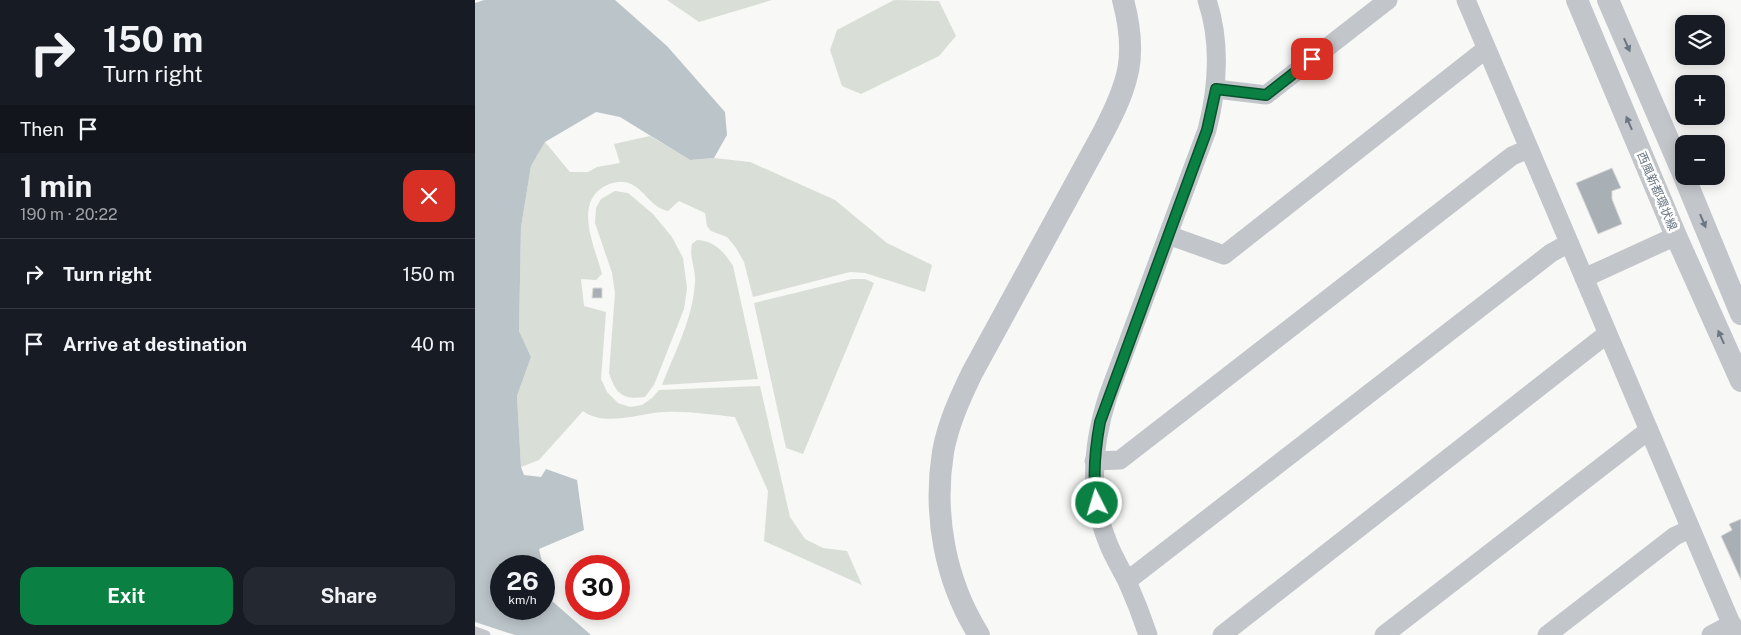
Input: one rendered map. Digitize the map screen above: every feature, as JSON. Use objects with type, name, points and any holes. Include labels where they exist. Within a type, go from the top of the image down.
[{"type":"street","points":[[979,635],[964,608],[948,564],[942,540],[940,488],[943,450],[955,408],[972,373],[1103,133],[1123,92],[1127,78],[1131,45],[1130,29],[1123,0]]},
{"type":"street","points":[[1216,89],[1266,95],[1388,0]]},
{"type":"street","points":[[1465,0],[1734,630],[1711,635]]},
{"type":"street","name":"西風新都環状線","points":[[1577,0],[1741,381]]},
{"type":"street","points":[[1608,0],[1675,155]]},
{"type":"street","points":[[1148,635],[1127,582],[1108,544],[1099,517],[1094,489],[1094,461],[1100,422],[1207,130],[1216,89],[1216,45],[1210,1]]},
{"type":"street","points":[[1168,235],[1224,255],[1486,49]]},
{"type":"street","points":[[1094,461],[1120,460],[1512,156],[1528,149]]},
{"type":"street","points":[[1688,185],[1741,314]]},
{"type":"street","points":[[1584,278],[1677,236]]},
{"type":"street","points":[[1127,582],[1551,253],[1569,243]]},
{"type":"street","points":[[1222,635],[1607,334]]},
{"type":"street","points":[[1384,635],[1649,430]]},
{"type":"street","points":[[1547,635],[1675,536],[1690,529]]},
{"type":"lane","points":[[475,631],[486,635]]},
{"type":"shaded area","points":[[484,0],[615,0],[667,46],[725,112],[727,135],[714,158],[690,160],[620,117],[596,112],[545,142],[531,166],[521,227],[519,331],[531,357],[517,396],[521,467],[524,475],[541,477],[546,469],[577,480],[584,530],[539,549],[540,555],[490,555],[490,620],[555,620],[555,604],[565,612],[565,620],[574,620],[591,635],[515,635],[475,622],[475,3]]},
{"type":"shaded area","points":[[667,0],[772,0],[699,22]]},
{"type":"shaded area","points":[[894,0],[939,1],[956,36],[939,56],[861,94],[842,86],[830,50],[837,30]]},
{"type":"shaded area","points":[[650,136],[690,160],[714,158],[750,162],[835,200],[887,243],[932,265],[925,292],[865,273],[850,272],[753,297],[744,262],[736,248],[727,237],[711,231],[707,226],[705,213],[679,201],[668,211],[662,209],[657,207],[636,187],[625,182],[605,186],[595,194],[590,203],[588,214],[591,239],[602,274],[596,280],[581,279],[584,306],[606,312],[601,379],[607,392],[618,403],[630,407],[642,405],[659,390],[760,386],[790,517],[805,539],[823,548],[847,551],[862,585],[764,541],[768,491],[735,417],[675,412],[613,419],[592,416],[583,411],[539,460],[521,467],[517,396],[531,357],[519,331],[521,227],[531,166],[545,142],[570,172],[588,172],[597,167],[620,163],[614,144]]},
{"type":"shaded area","points":[[615,191],[628,193],[653,214],[672,237],[683,258],[687,288],[684,309],[654,385],[645,397],[637,398],[621,394],[614,386],[609,373],[615,293],[612,273],[595,223],[596,208],[601,199]]},
{"type":"shaded area","points":[[697,240],[714,245],[726,256],[733,266],[758,379],[662,385],[683,335],[691,309],[695,273],[691,249],[692,244]]},
{"type":"shaded area","points":[[852,279],[865,279],[874,283],[803,454],[786,448],[754,303]]},
{"type":"building","points":[[1612,168],[1621,188],[1612,191],[1612,199],[1622,224],[1598,234],[1576,183]]},
{"type":"building","points":[[593,288],[602,288],[602,298],[592,298]]},
{"type":"building","points":[[1741,519],[1741,580],[1721,536],[1732,530],[1729,524]]},
{"type":"route","points":[[1097,503],[1094,489],[1094,461],[1100,422],[1207,130],[1216,89],[1266,95],[1312,59]]}]
